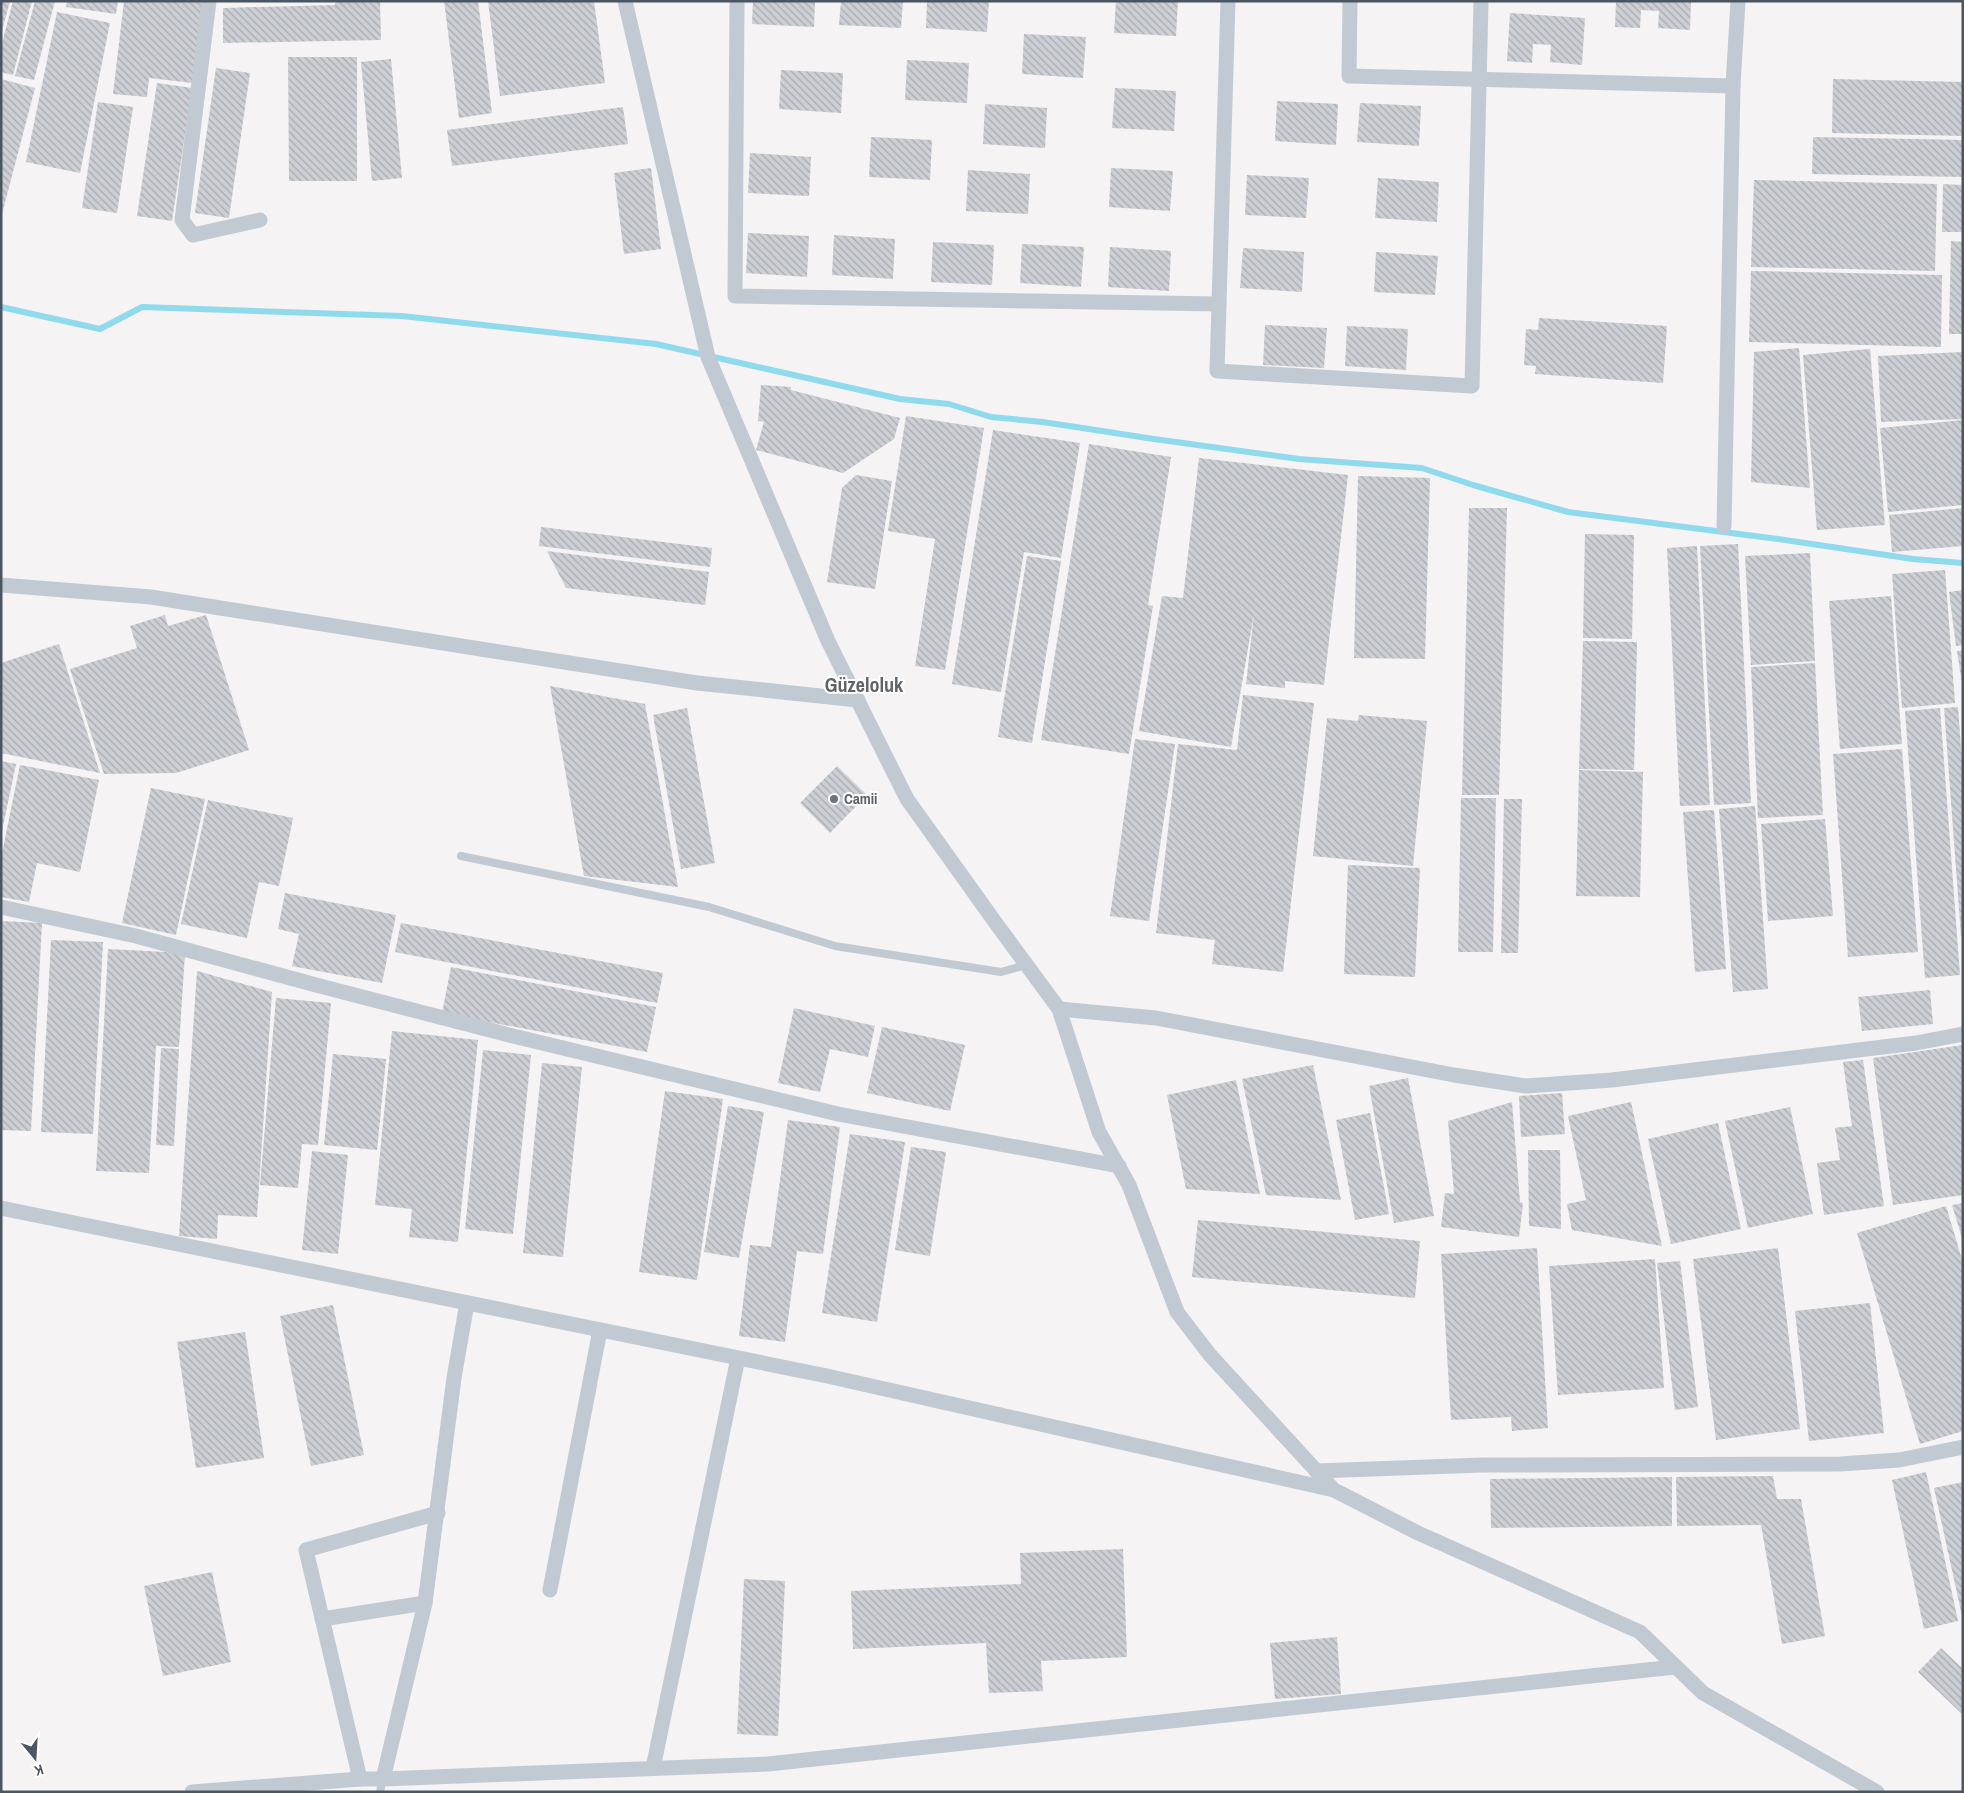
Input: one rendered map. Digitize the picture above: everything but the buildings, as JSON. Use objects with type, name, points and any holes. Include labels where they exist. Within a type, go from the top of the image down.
[{"type":"street","points":[[209,1],[182,220],[193,234],[260,220]]},
{"type":"street","points":[[625,1],[708,357],[828,641],[907,799],[1059,1008],[1099,1132],[1129,1185],[1177,1312],[1210,1355],[1334,1490]]},
{"type":"street","points":[[737,1],[735,296],[1219,304]]},
{"type":"street","points":[[1228,1],[1217,372],[1472,386],[1481,1]]},
{"type":"street","points":[[1350,1],[1349,76],[1733,86]]},
{"type":"street","points":[[1724,526],[1733,86],[1738,1]]},
{"type":"street","points":[[1,585],[150,597],[696,683],[858,700]]},
{"type":"street","points":[[1,907],[136,936],[504,1033],[838,1114],[1119,1166]]},
{"type":"street","points":[[1059,1008],[1156,1018],[1454,1075],[1526,1086],[1612,1080],[1916,1043],[1963,1034]]},
{"type":"street","points":[[1,1208],[837,1378],[1334,1490],[1418,1533],[1640,1632],[1703,1693],[1877,1792]]},
{"type":"street","points":[[382,1785],[425,1603],[454,1378],[467,1303]]},
{"type":"street","points":[[550,1590],[600,1330]]},
{"type":"street","points":[[653,1768],[738,1358]]},
{"type":"street","points":[[1316,1471],[1483,1465],[1840,1464],[1899,1460],[1963,1447]]},
{"type":"street","points":[[360,1779],[306,1550],[438,1513]]},
{"type":"street","points":[[322,1618],[425,1603]]},
{"type":"street","points":[[192,1792],[360,1779],[382,1785],[653,1768],[768,1764],[1675,1667]]},
{"type":"lane","points":[[461,856],[709,907],[835,946],[1001,972],[1026,965]]},
{"type":"waterway","points":[[1,307],[100,329],[142,307],[402,316],[656,344],[900,399],[949,404],[991,417],[1043,422],[1299,459],[1422,468],[1473,485],[1568,512],[1778,539],[1913,559],[1963,563]]},
{"type":"place","name":"Camii","points":[[834,799]]},
{"type":"district","name":"Güzeloluk","points":[[864,685]]}]
